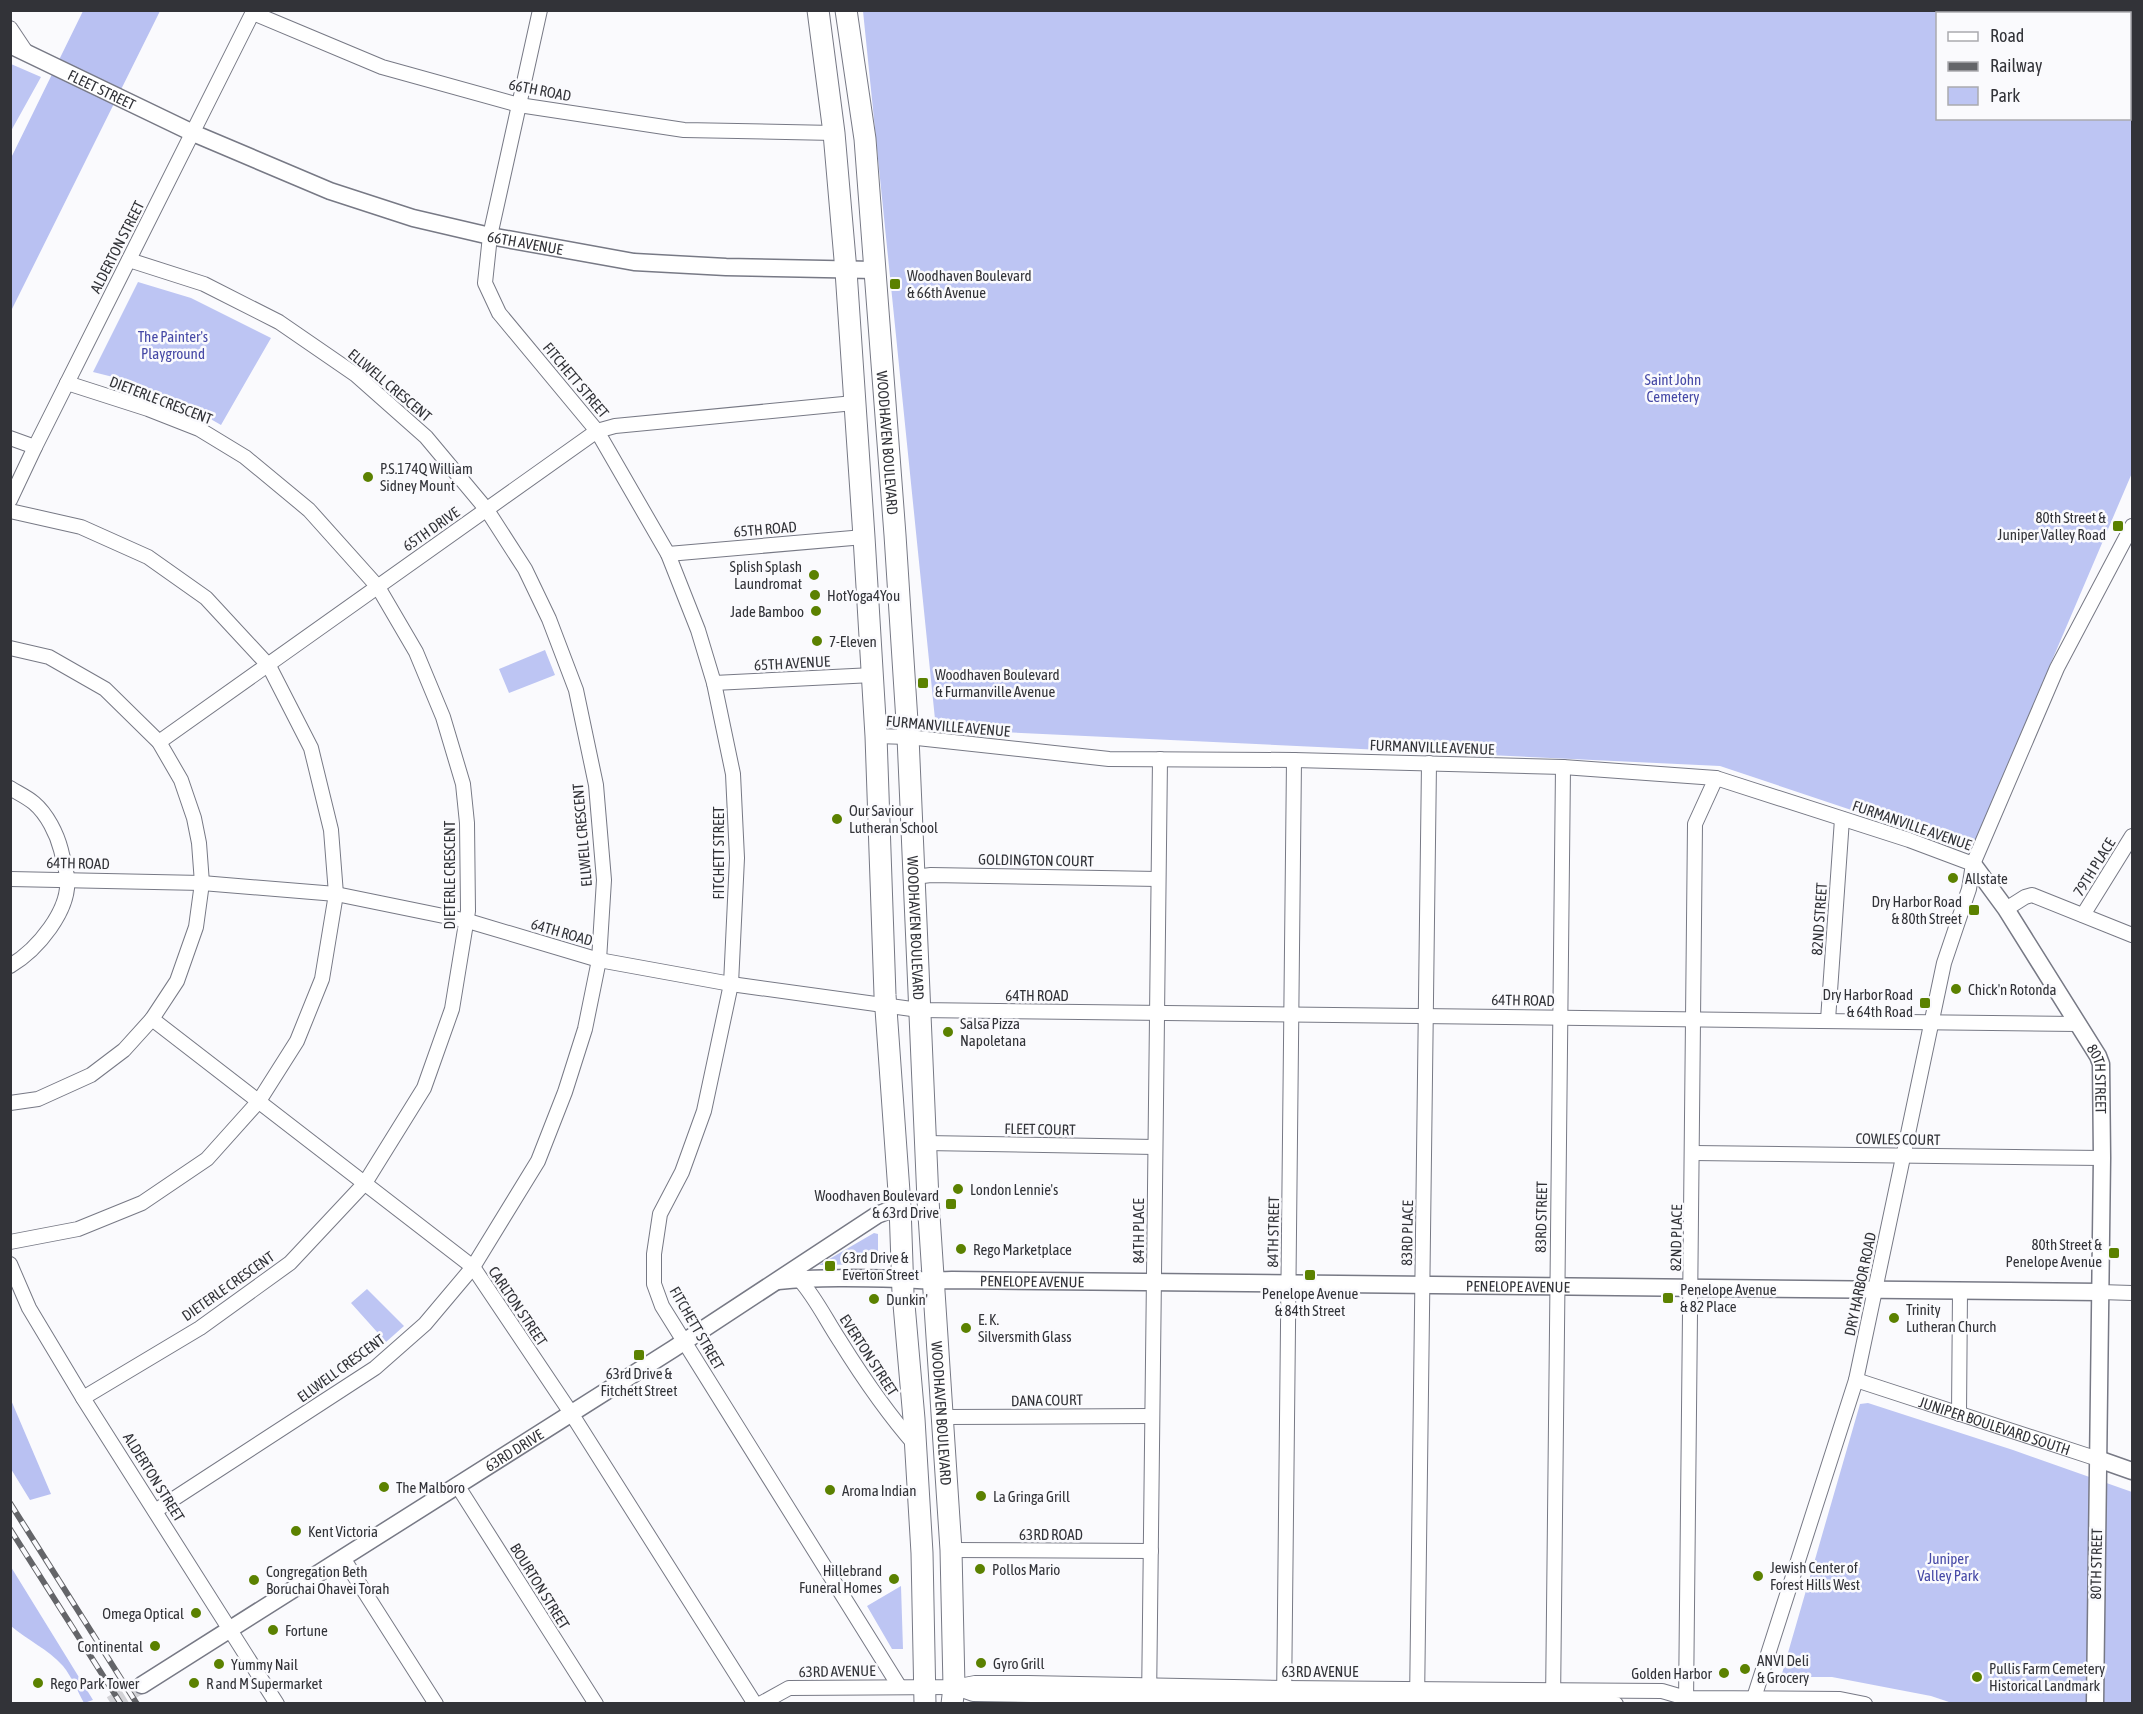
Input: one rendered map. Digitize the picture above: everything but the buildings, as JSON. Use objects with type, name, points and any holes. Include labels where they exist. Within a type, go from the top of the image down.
[{"type":"main road","name":"WOODHAVEN BOULEVARD","points":[[818,10],[834,132],[846,271],[873,675],[886,1006],[900,1206],[902,1279],[916,1446],[922,1553],[925,1695]]},
{"type":"main road","name":"WOODHAVEN BOULEVARD","points":[[846,10],[865,139],[908,737],[925,1143],[951,1550],[953,1696]]},
{"type":"street","name":"FITCHETT STREET","points":[[540,10],[490,236],[485,283],[499,313],[597,431],[668,554],[698,630],[714,683],[733,774],[737,858],[731,984],[704,1111],[682,1172],[660,1214],[654,1254],[654,1284],[662,1306],[899,1686]]},
{"type":"street","name":"66TH ROAD","points":[[254,12],[382,67],[519,105],[684,130],[813,134],[834,132]]},
{"type":"street","name":"ALDERTON STREET","points":[[10,500],[254,12]]},
{"type":"street","points":[[10,28],[26,52]]},
{"type":"street","name":"FLEET STREET","points":[[10,45],[193,133]]},
{"type":"street","name":"66TH AVENUE","points":[[193,133],[330,191],[413,218],[490,236],[634,262],[846,271],[874,270]]},
{"type":"street","name":"ELLWELL CRESCENT","points":[[129,260],[204,284],[279,322],[356,375],[426,436],[487,510],[525,569],[549,619],[576,690],[596,785],[604,880],[599,960],[585,1029],[565,1092],[538,1161],[473,1268],[425,1324],[375,1368],[155,1511]]},
{"type":"street","name":"DIETERLE CRESCENT","points":[[67,383],[148,409],[199,429],[245,457],[309,510],[378,587],[416,652],[443,717],[463,784],[467,823],[468,921],[452,1009],[424,1088],[365,1183],[290,1263],[200,1328],[84,1398]]},
{"type":"street","name":"65TH DRIVE","points":[[159,741],[269,666],[597,431],[615,426],[854,403]]},
{"type":"street","points":[[10,438],[35,447]]},
{"type":"street","points":[[10,511],[81,527],[148,557],[206,598],[269,666],[311,748],[331,830],[336,894],[322,979],[297,1041],[259,1101],[207,1159],[142,1203],[78,1229],[10,1242]]},
{"type":"street","points":[[1973,864],[2057,668],[2127,552],[2133,526]]},
{"type":"street","name":"65TH ROAD","points":[[668,554],[864,537]]},
{"type":"street","points":[[10,648],[49,657],[105,689],[159,741],[181,780],[194,819],[199,843],[202,882],[196,927],[185,960],[177,981],[152,1019],[124,1050],[91,1075],[38,1099],[10,1103]]},
{"type":"street","name":"65TH AVENUE","points":[[714,683],[873,675]]},
{"type":"street","name":"FURMANVILLE AVENUE","points":[[876,736],[908,737],[1109,759],[1294,760],[1563,767],[1716,778],[1948,853],[1973,864]]},
{"type":"street","name":"84TH PLACE","points":[[1149,1695],[1160,759]]},
{"type":"street","name":"84TH STREET","points":[[1284,1696],[1294,760]]},
{"type":"street","name":"83RD PLACE","points":[[1417,1697],[1429,763]]},
{"type":"street","name":"83RD STREET","points":[[1553,1698],[1563,767]]},
{"type":"street","name":"82ND PLACE","points":[[1686,1701],[1695,1019],[1695,824],[1716,778]]},
{"type":"street","points":[[10,788],[34,803],[48,820],[58,840],[68,879],[64,899],[53,924],[41,942],[10,966]]},
{"type":"street","name":"82ND STREET","points":[[1828,1020],[1842,819]]},
{"type":"street","name":"79TH PLACE","points":[[2083,915],[2133,836]]},
{"type":"street","name":"80TH STREET","points":[[1973,864],[2006,909],[2101,1064],[2102,1158],[2095,1704]]},
{"type":"street","name":"DRY HARBOR ROAD","points":[[1753,1701],[1856,1380],[1944,963],[1969,889],[1973,864]]},
{"type":"street","name":"GOLDINGTON COURT","points":[[914,877],[931,875],[1158,879]]},
{"type":"street","name":"64TH ROAD","points":[[10,879],[202,882],[336,894],[468,921],[599,960],[731,984],[919,1010],[2077,1024]]},
{"type":"street","points":[[2006,909],[2032,895],[2133,935]]},
{"type":"street","name":"CARLTON STREET","points":[[152,1019],[473,1268],[571,1413],[755,1704]]},
{"type":"street","name":"FLEET COURT","points":[[925,1143],[1155,1147]]},
{"type":"street","name":"COWLES COURT","points":[[1693,1153],[2102,1158]]},
{"type":"street","points":[[778,1281],[877,1215],[900,1206]]},
{"type":"street","name":"ALDERTON STREET","points":[[10,1264],[29,1308],[277,1704]]},
{"type":"street","name":"EVERTON STREET","points":[[800,1279],[887,1413],[916,1446]]},
{"type":"street","name":"63RD DRIVE","points":[[142,1685],[778,1281],[902,1279]]},
{"type":"street","name":"PENELOPE AVENUE","points":[[902,1279],[2133,1293]]},
{"type":"street","points":[[1959,1414],[1960,1291]]},
{"type":"street","name":"JUNIPER BOULEVARD SOUTH","points":[[1856,1380],[2133,1471]]},
{"type":"street","name":"DANA COURT","points":[[943,1418],[1152,1416]]},
{"type":"street","name":"BOURTON STREET","points":[[457,1485],[596,1704]]},
{"type":"street","name":"63RD ROAD","points":[[951,1550],[1151,1551]]},
{"type":"street","points":[[344,1557],[436,1704]]},
{"type":"street","name":"63RD AVENUE","points":[[760,1704],[789,1688],[899,1686],[925,1695],[953,1696],[973,1694],[1553,1698],[1662,1691],[1686,1701]]},
{"type":"street","name":"63RD AVENUE","points":[[1553,1698],[1616,1704]]},
{"type":"street","name":"63RD AVENUE","points":[[1665,1704],[1686,1701],[1840,1699],[1865,1704]]},
{"type":"green space","name":"Saint John Cemetery","points":[[863,11],[2132,11],[2132,473],[1971,850],[1720,766],[936,729]]},
{"type":"green space","points":[[11,64],[41,77],[11,131]]},
{"type":"green space","name":"The Painter's Playground","points":[[138,282],[191,298],[271,338],[221,425],[159,393],[93,372]]},
{"type":"green space","points":[[545,650],[555,675],[509,693],[499,669]]},
{"type":"green space","points":[[874,1233],[878,1234],[876,1264],[819,1265]]},
{"type":"green space","points":[[367,1289],[404,1326],[386,1342],[351,1303]]},
{"type":"green space","name":"Juniper Valley Park","points":[[1868,1403],[2132,1492],[2132,1703],[1952,1703],[1931,1696],[1832,1677],[1781,1677],[1860,1404]]},
{"type":"green space","points":[[901,1586],[903,1649],[892,1649],[867,1606]]},
{"type":"shaded area","points":[[83,11],[160,11],[11,311],[10,160]]},
{"type":"shaded area","points":[[10,1400],[51,1494],[30,1500],[11,1469]]},
{"type":"shaded area","points":[[11,1567],[93,1700],[84,1703],[63,1666],[11,1626]]},
{"type":"tunnel","points":[[111,1704],[142,1685]]},
{"type":"railway","points":[[10,1503],[137,1704]]},
{"type":"railway","points":[[10,1529],[121,1704]]},
{"type":"place","name":"Woodhaven Boulevard & 66th Avenue","points":[[895,284]]},
{"type":"place","name":"P.S.174Q William Sidney Mount","points":[[368,477]]},
{"type":"place","name":"80th Street & Juniper Valley Road","points":[[2118,526]]},
{"type":"place","name":"Splish Splash Laundromat","points":[[814,575]]},
{"type":"place","name":"HotYoga4You","points":[[815,595]]},
{"type":"place","name":"Jade Bamboo","points":[[816,611]]},
{"type":"place","name":"7-Eleven","points":[[817,641]]},
{"type":"place","name":"Woodhaven Boulevard & Furmanville Avenue","points":[[923,683]]},
{"type":"place","name":"Our Saviour Lutheran School","points":[[837,819]]},
{"type":"place","name":"Allstate","points":[[1953,878]]},
{"type":"place","name":"Dry Harbor Road & 80th Street","points":[[1974,910]]},
{"type":"place","name":"Chick'n Rotonda","points":[[1956,989]]},
{"type":"place","name":"Dry Harbor Road & 64th Road","points":[[1925,1003]]},
{"type":"place","name":"Salsa Pizza Napoletana","points":[[948,1032]]},
{"type":"place","name":"London Lennie's","points":[[958,1189]]},
{"type":"place","name":"Woodhaven Boulevard & 63rd Drive","points":[[951,1204]]},
{"type":"place","name":"Rego Marketplace","points":[[961,1249]]},
{"type":"place","name":"80th Street & Penelope Avenue","points":[[2114,1253]]},
{"type":"place","name":"63rd Drive & Everton Street","points":[[830,1266]]},
{"type":"place","name":"Penelope Avenue & 84th Street","points":[[1310,1275]]},
{"type":"place","name":"Penelope Avenue & 82 Place","points":[[1668,1298]]},
{"type":"place","name":"Dunkin'","points":[[874,1299]]},
{"type":"place","name":"Trinity Lutheran Church","points":[[1894,1318]]},
{"type":"place","name":"E. K. Silversmith Glass","points":[[966,1328]]},
{"type":"place","name":"63rd Drive & Fitchett Street","points":[[639,1355]]},
{"type":"place","name":"The Malboro","points":[[384,1487]]},
{"type":"place","name":"Aroma Indian","points":[[830,1490]]},
{"type":"place","name":"La Gringa Grill","points":[[981,1496]]},
{"type":"place","name":"Kent Victoria","points":[[296,1531]]},
{"type":"place","name":"Pollos Mario","points":[[980,1569]]},
{"type":"place","name":"Jewish Center of Forest Hills West","points":[[1758,1576]]},
{"type":"place","name":"Hillebrand Funeral Homes","points":[[894,1579]]},
{"type":"place","name":"Congregation Beth Boruchai Ohavei Torah","points":[[254,1580]]},
{"type":"place","name":"Omega Optical","points":[[196,1613]]},
{"type":"place","name":"Fortune","points":[[273,1630]]},
{"type":"place","name":"Continental","points":[[155,1646]]},
{"type":"place","name":"Gyro Grill","points":[[981,1663]]},
{"type":"place","name":"Yummy Nail","points":[[219,1664]]},
{"type":"place","name":"ANVI Deli & Grocery","points":[[1745,1669]]},
{"type":"place","name":"Golden Harbor","points":[[1724,1673]]},
{"type":"place","name":"Pullis Farm Cemetery Historical Landmark","points":[[1977,1677]]},
{"type":"place","name":"Rego Park Tower","points":[[38,1683]]},
{"type":"place","name":"R and M Supermarket","points":[[194,1683]]}]
